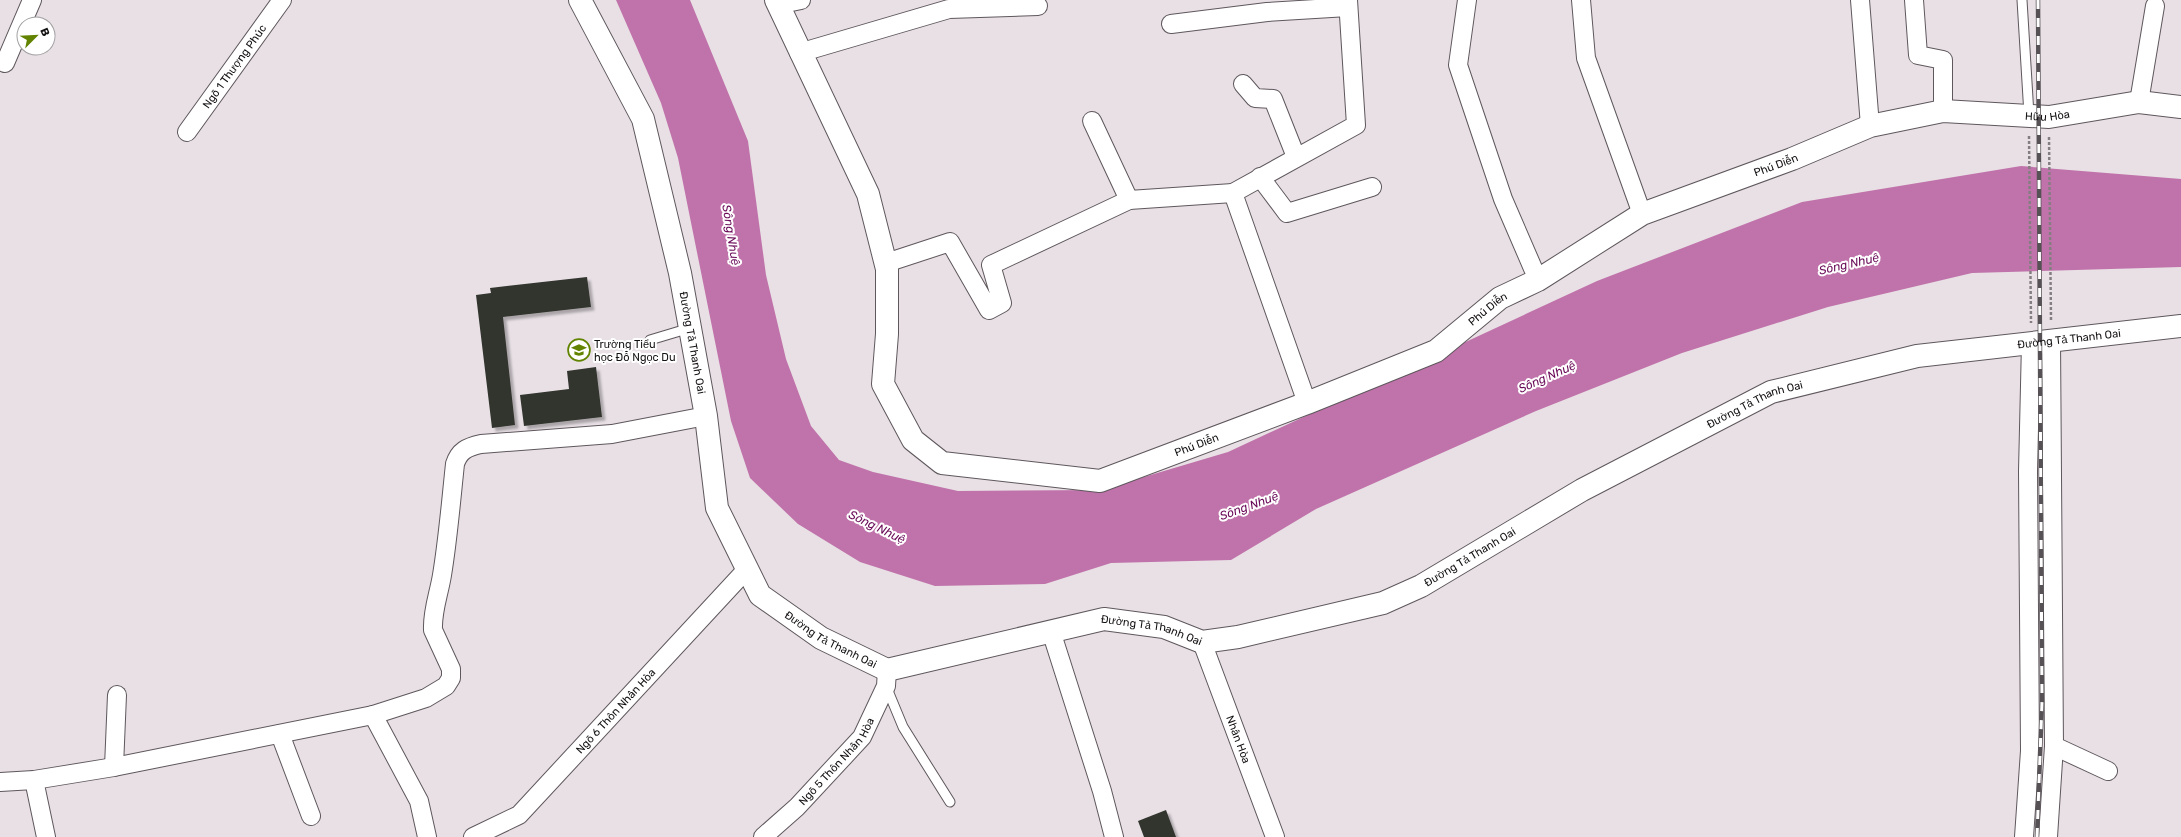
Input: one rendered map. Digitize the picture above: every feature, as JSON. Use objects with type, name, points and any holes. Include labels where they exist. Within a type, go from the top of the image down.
[{"type":"street","points":[[5,63],[32,0]]},
{"type":"street","name":"Ngõ 1 Thượng Phúc","points":[[187,132],[282,0]]},
{"type":"street","name":"Đường Tả Thanh Oai","points":[[580,0],[643,118],[680,274],[706,416],[717,508],[760,595],[821,638],[886,678],[1050,631],[1104,619],[1164,627],[1202,642],[1238,637],[1383,604],[1421,586],[1582,490],[1771,392],[1917,356],[2044,335],[2181,326]]},
{"type":"street","points":[[801,0],[776,2],[799,53],[868,194],[886,263],[950,242],[989,310],[1002,303],[991,265],[1129,200],[1233,193],[1356,125],[1348,3],[1171,24]]},
{"type":"street","points":[[1467,0],[1458,65],[1503,199],[1538,280]]},
{"type":"street","points":[[1581,0],[1586,58],[1642,214]]},
{"type":"street","points":[[1860,0],[1870,126]]},
{"type":"street","points":[[1914,0],[1918,56],[1943,60],[1943,111]]},
{"type":"street","points":[[799,53],[949,9],[1038,6]]},
{"type":"street","points":[[2139,102],[2155,6]]},
{"type":"street","points":[[1243,84],[1256,98],[1274,99],[1296,157]]},
{"type":"street","name":"Hữu Hòa","points":[[2029,125],[2049,117],[2139,102],[2181,108]]},
{"type":"street","name":"Phú Diễn","points":[[886,263],[887,334],[883,384],[913,440],[942,463],[1100,481],[1307,403],[1436,351],[1500,298],[1538,280],[1642,214],[1792,158],[1870,126],[1943,111],[2029,125]]},
{"type":"street","points":[[1092,121],[1129,200]]},
{"type":"street","points":[[1260,177],[1287,213],[1372,186]]},
{"type":"street","points":[[1233,193],[1307,403]]},
{"type":"street","points":[[2044,335],[2054,746],[2048,837]]},
{"type":"street","points":[[2024,837],[2030,750],[2028,471],[2044,335]]},
{"type":"street","points":[[0,782],[34,780],[114,767],[373,715],[426,698],[446,686],[451,678],[451,669],[433,630],[433,624],[436,598],[442,577],[457,456],[462,451],[481,444],[612,434],[706,416]]},
{"type":"street","name":"Ngõ 6 Thôn Nhân Hòa","points":[[473,837],[520,815],[748,569]]},
{"type":"street","points":[[1050,631],[1102,791],[1114,837]]},
{"type":"street","name":"Nhân Hòa","points":[[1202,642],[1275,837]]},
{"type":"street","name":"Ngõ 5 Thôn Nhân Hòa","points":[[763,837],[797,807],[862,737],[886,678]]},
{"type":"street","points":[[114,767],[117,695]]},
{"type":"street","points":[[373,715],[419,801],[427,837]]},
{"type":"street","points":[[280,734],[311,816]]},
{"type":"street","points":[[2054,746],[2108,772]]},
{"type":"street","points":[[34,780],[46,837]]},
{"type":"lane","name":"Hữu Hòa","points":[[2022,0],[2029,125]]},
{"type":"lane","points":[[650,340],[690,328]]},
{"type":"lane","points":[[886,678],[904,727],[950,802]]},
{"type":"path","points":[[2029,125],[2031,320]]},
{"type":"path","points":[[2044,335],[2049,134]]},
{"type":"water","name":"Sông Nhuệ","points":[[616,0],[690,0],[748,141],[766,275],[786,359],[811,426],[839,460],[873,472],[958,491],[1100,490],[1228,452],[1597,281],[1802,202],[2021,166],[2181,179],[2181,267],[1972,273],[1828,307],[1682,353],[1536,411],[1316,509],[1231,560],[1111,563],[1045,584],[935,586],[860,562],[798,524],[750,478],[731,421],[678,158],[661,103]]},
{"type":"building","points":[[587,277],[591,307],[503,317],[515,425],[492,428],[476,295],[491,293],[490,288]]},
{"type":"building","points":[[596,367],[602,417],[524,426],[520,395],[569,389],[567,371]]},
{"type":"building","points":[[1166,810],[1176,837],[1144,837],[1138,821]]},
{"type":"railway","points":[[2037,837],[2042,702],[2038,0]]},
{"type":"place","name":"Trường Tiểu học Đỗ Ngọc Du","points":[[579,350]]}]
